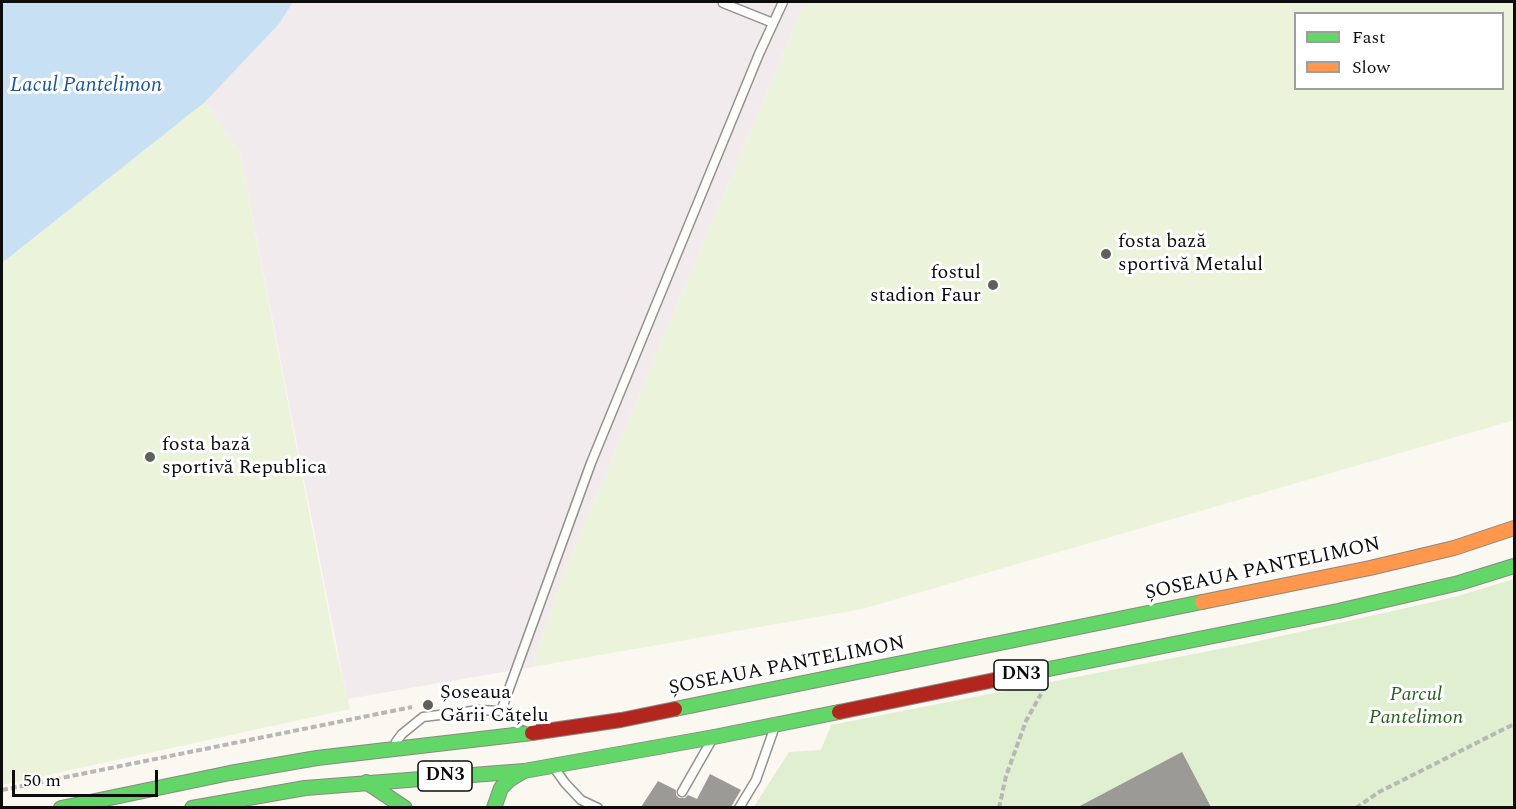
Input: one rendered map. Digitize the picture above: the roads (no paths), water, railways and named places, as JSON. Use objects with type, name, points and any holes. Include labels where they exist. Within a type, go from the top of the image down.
[{"type":"main road","name":"ȘOSEAUA PANTELIMON","points":[[61,807],[317,758],[550,731],[621,720],[1370,568],[1454,548],[1515,528]]},
{"type":"main road","name":"DN3","points":[[192,807],[281,790],[524,771],[714,737],[1338,611],[1459,583],[1515,566]]},
{"type":"main road","points":[[366,782],[390,749]]},
{"type":"main road","points":[[317,758],[366,782],[405,807]]},
{"type":"main road","points":[[495,807],[501,788],[524,771]]},
{"type":"lane","points":[[501,711],[591,464],[783,2]]},
{"type":"lane","points":[[723,3],[773,23]]},
{"type":"lane","points":[[390,749],[402,734],[423,717],[480,710],[501,711],[550,731]]},
{"type":"lane","points":[[739,807],[756,780],[776,724]]},
{"type":"lane","points":[[682,792],[714,737]]},
{"type":"lane","points":[[553,766],[581,800],[598,807]]},
{"type":"water","name":"Lacul Pantelimon","points":[[2,2],[293,2],[279,24],[205,102],[2,263]]},
{"type":"place","name":"fosta bază sportivă Metalul","points":[[1106,254]]},
{"type":"place","name":"fostul stadion Faur","points":[[993,285]]},
{"type":"place","name":"fosta bază sportivă Republica","points":[[150,457]]},
{"type":"place","name":"Șoseaua Gării Cățelu","points":[[428,705]]},
{"type":"park label","name":"Parcul Pantelimon","points":[[1416,708]]}]
